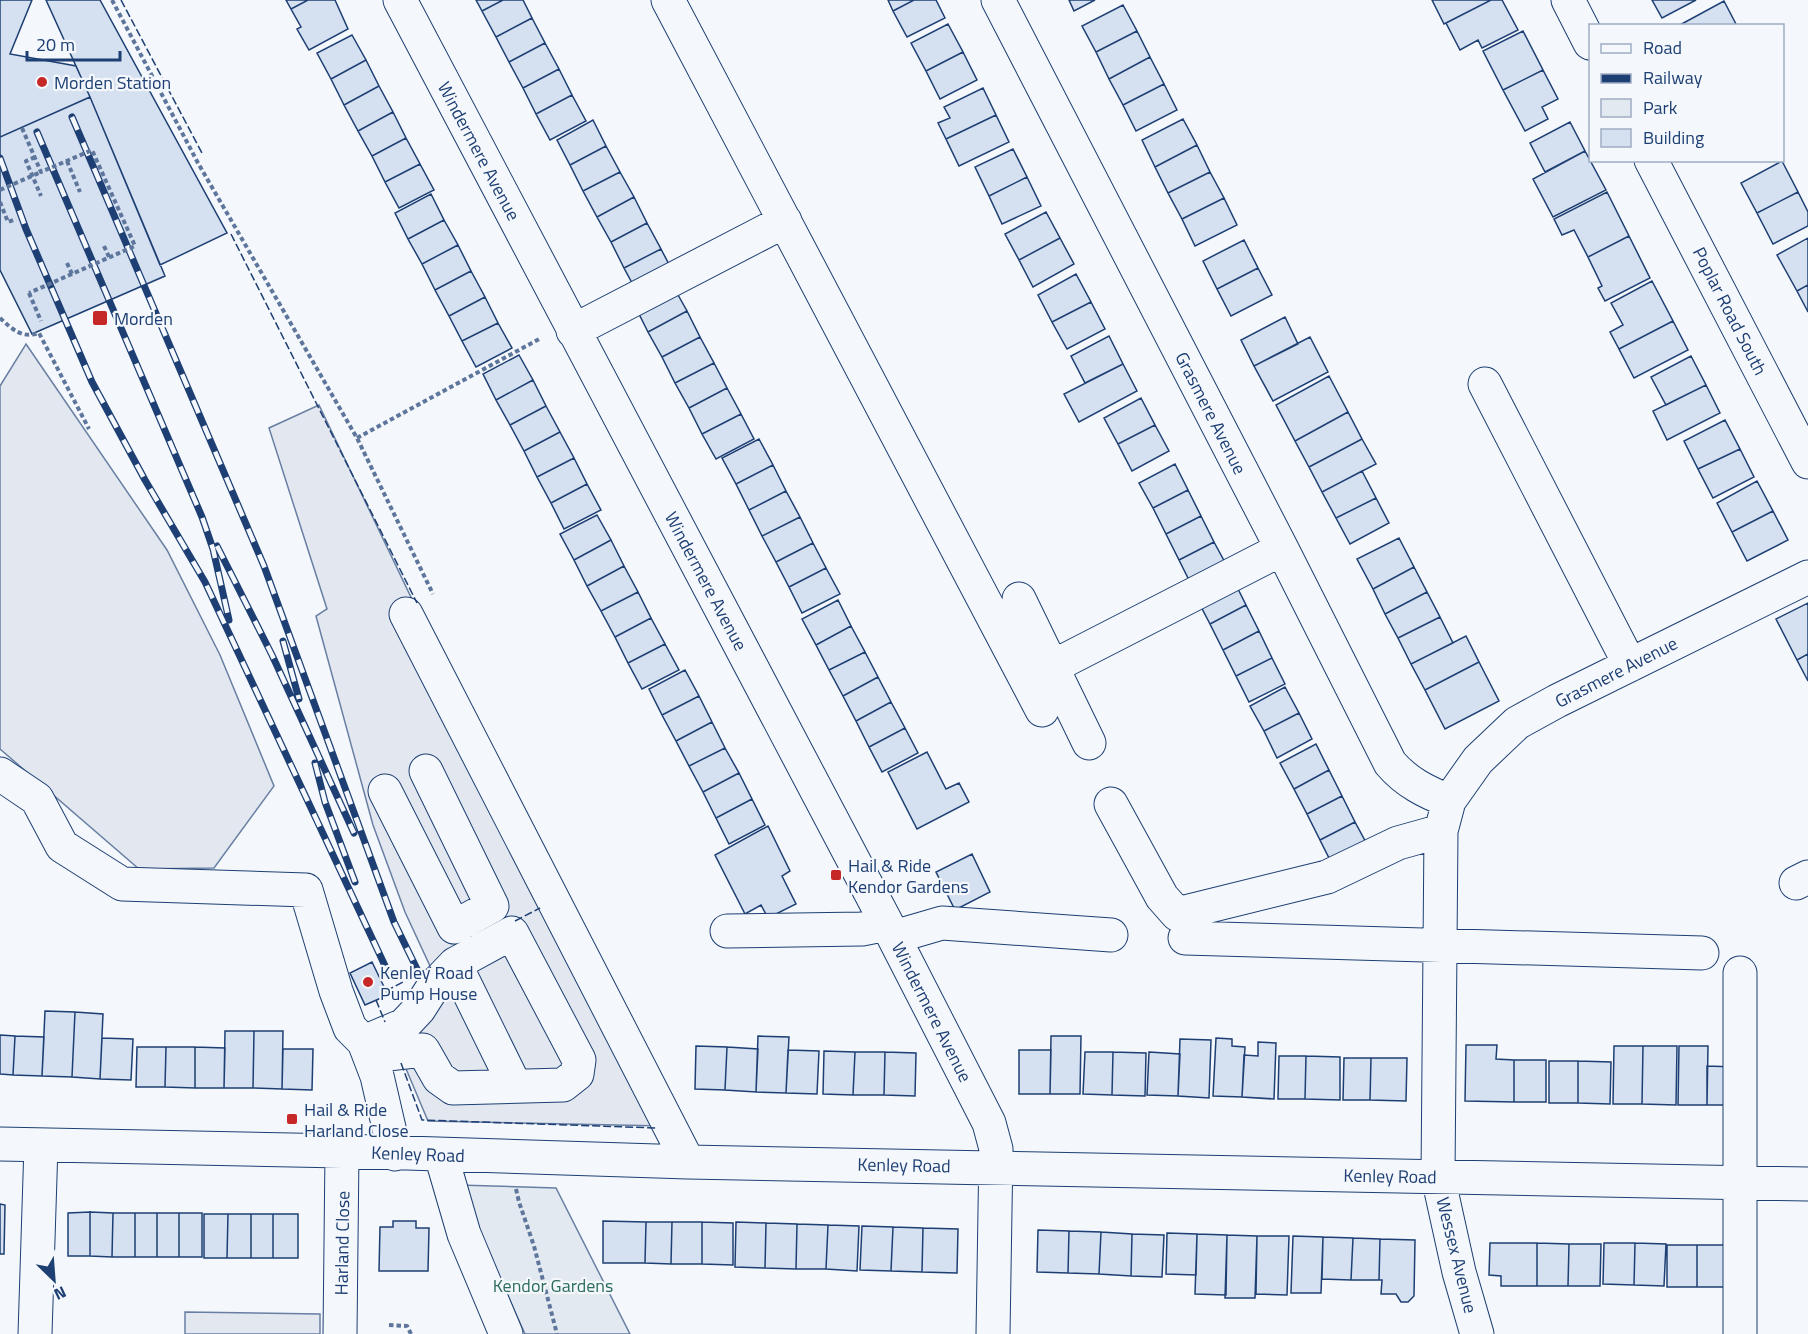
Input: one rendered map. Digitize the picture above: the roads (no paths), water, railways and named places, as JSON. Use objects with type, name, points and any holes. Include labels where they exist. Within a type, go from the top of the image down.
[{"type":"street","name":"Windermere Avenue","points":[[400,0],[890,930],[989,1123],[996,1149],[993,1334]]},
{"type":"street","points":[[668,0],[1042,710]]},
{"type":"street","name":"Grasmere Avenue","points":[[998,0],[1390,763],[1445,816],[1478,760],[1517,723],[1808,577]]},
{"type":"street","points":[[1568,0],[1589,42]]},
{"type":"street","name":"Poplar Road South","points":[[1652,162],[1808,462]]},
{"type":"street","points":[[573,331],[785,221]]},
{"type":"street","points":[[1485,384],[1630,665]]},
{"type":"street","points":[[1052,667],[1282,549]]},
{"type":"street","points":[[1019,599],[1089,743]]},
{"type":"street","points":[[406,614],[688,1162]]},
{"type":"street","points":[[385,791],[454,927],[492,906],[426,771]]},
{"type":"street","points":[[0,774],[37,799],[62,846],[122,884],[306,890],[336,991],[350,1028],[367,1049],[377,1076],[395,1154]]},
{"type":"street","points":[[1111,804],[1162,897],[1177,914],[1327,877],[1398,843],[1445,816]]},
{"type":"street","points":[[1438,1176],[1440,944],[1445,816]]},
{"type":"street","points":[[727,931],[890,930],[942,923],[1111,935]]},
{"type":"street","points":[[512,933],[579,1060],[577,1074],[562,1085],[453,1088],[439,1078],[423,1050],[367,1049],[404,1025],[419,1009],[433,987],[455,964],[512,933]]},
{"type":"street","points":[[1185,938],[1702,953]]},
{"type":"street","points":[[455,964],[515,1086]]},
{"type":"street","points":[[1740,973],[1740,1334]]},
{"type":"street","name":"Kenley Road","points":[[0,1144],[342,1151],[688,1162],[1808,1184]]},
{"type":"street","points":[[35,1334],[41,1145]]},
{"type":"street","name":"Harland Close","points":[[340,1334],[342,1151]]},
{"type":"street","points":[[441,1155],[464,1234],[506,1334]]},
{"type":"street","name":"Wessex Avenue","points":[[1438,1176],[1459,1272],[1477,1334]]},
{"type":"railway","points":[[72,117],[264,566],[394,922],[417,969]]},
{"type":"railway","points":[[37,132],[202,517],[213,549],[229,620]]},
{"type":"railway","points":[[0,158],[26,229],[92,382],[145,480],[205,582],[387,970]]},
{"type":"railway","points":[[217,546],[272,655],[354,833]]},
{"type":"railway","points":[[283,641],[299,699]]},
{"type":"railway","points":[[315,763],[325,802],[355,882]]},
{"type":"place","name":"Morden Station","points":[[42,82]]},
{"type":"place","name":"Morden","points":[[100,318]]},
{"type":"place","name":"Hail & Ride Kendor Gardens","points":[[836,875]]},
{"type":"place","name":"Kenley Road Pump House","points":[[368,982]]},
{"type":"place","name":"Hail & Ride Harland Close","points":[[292,1119]]},
{"type":"park label","name":"Kendor Gardens","points":[[553,1285]]}]
